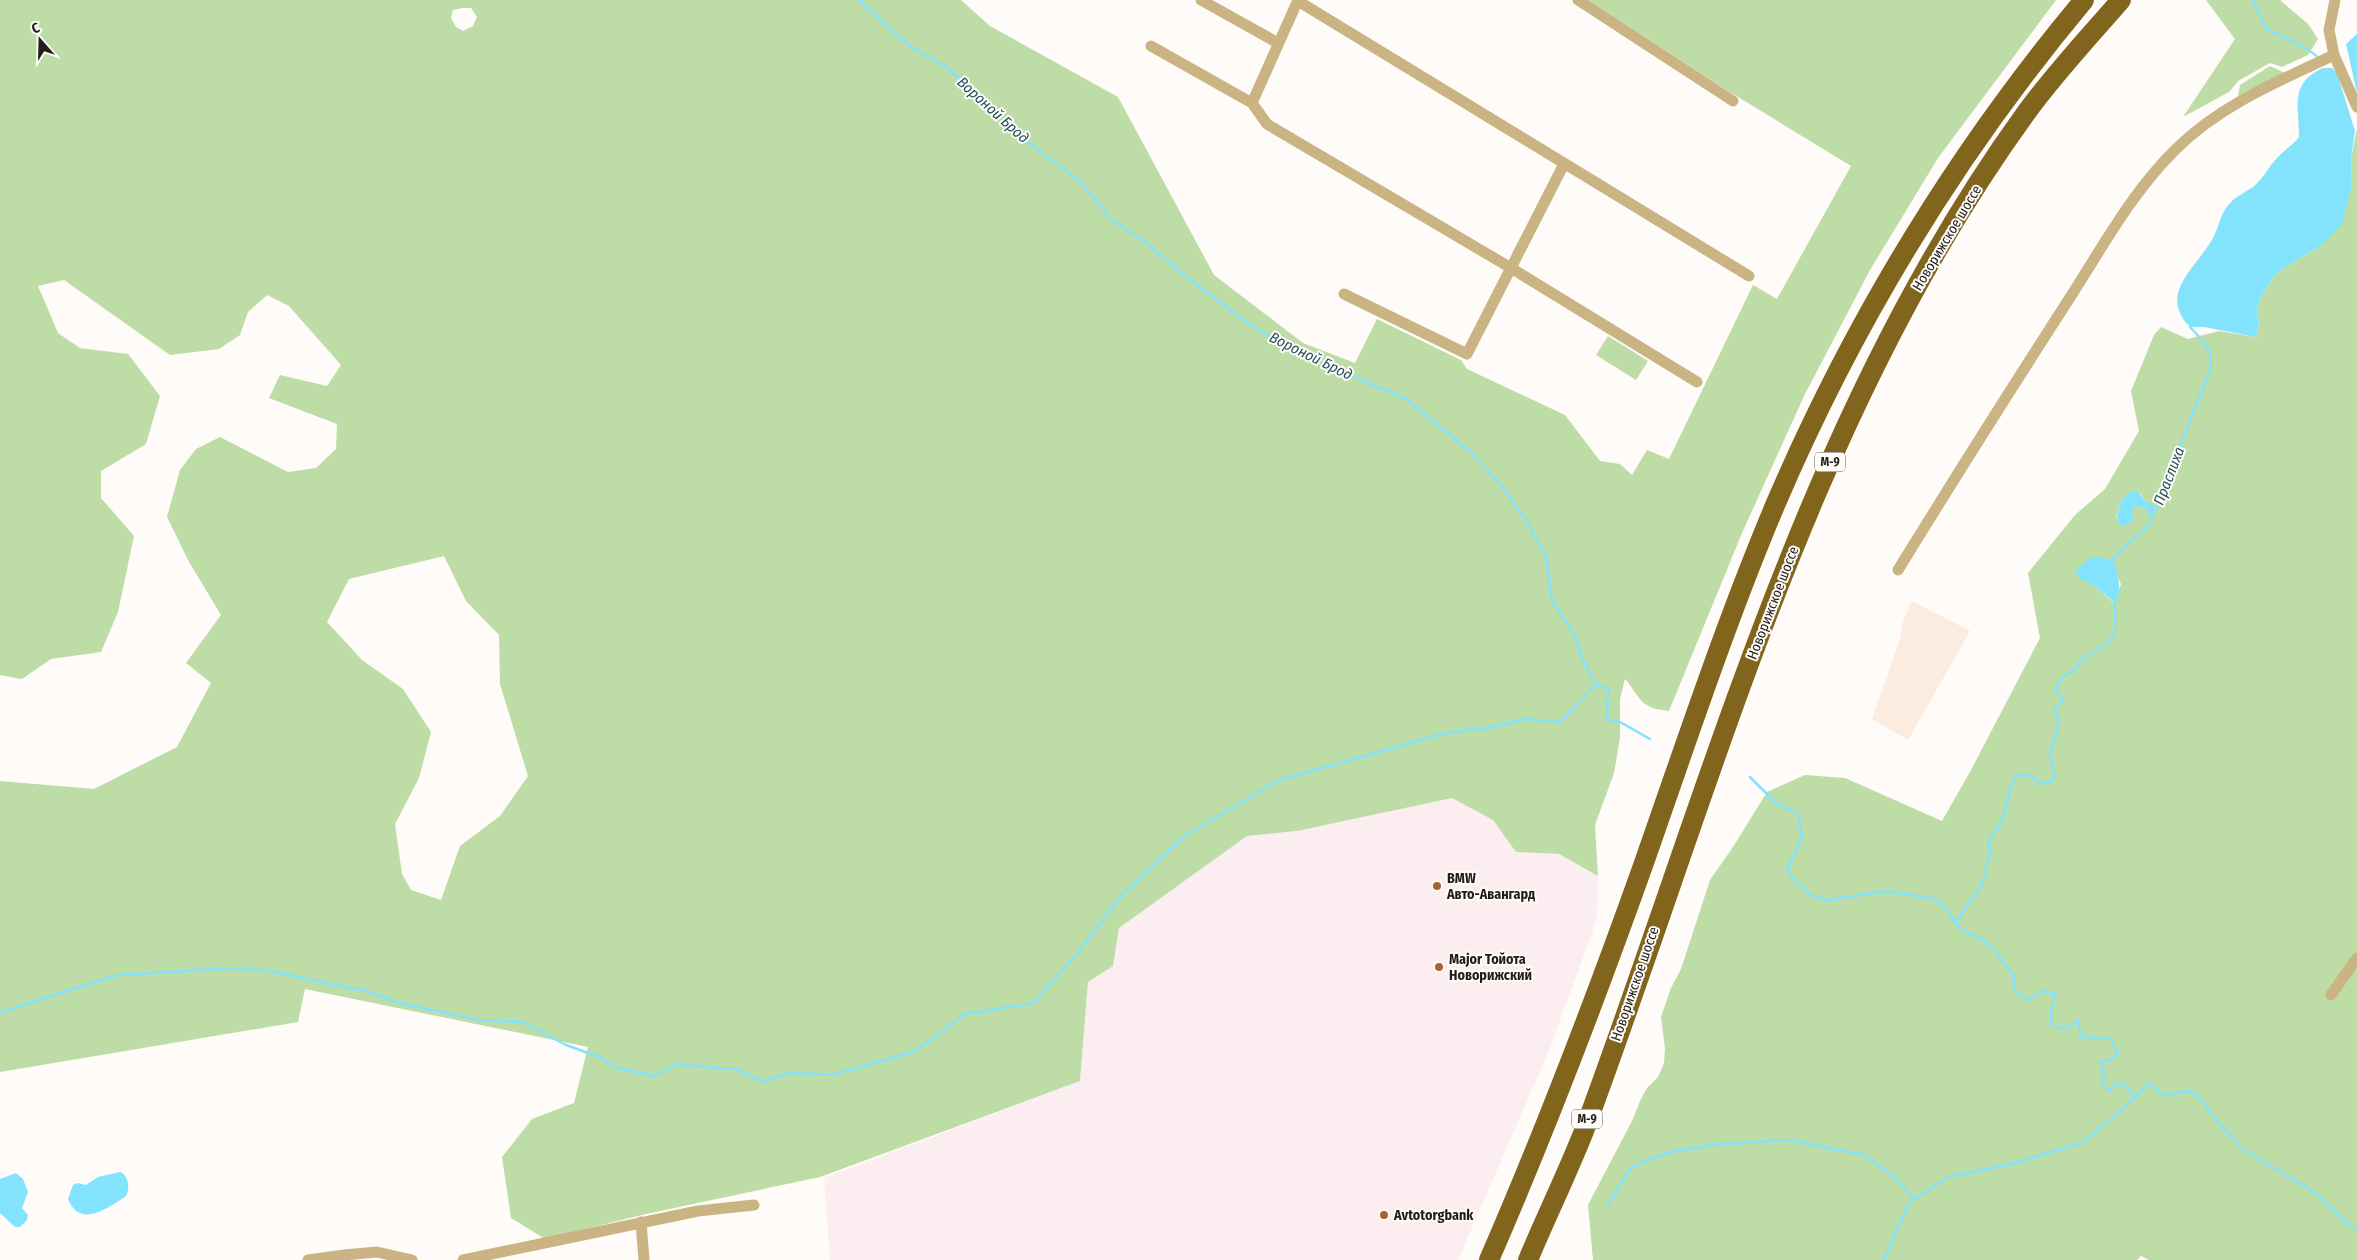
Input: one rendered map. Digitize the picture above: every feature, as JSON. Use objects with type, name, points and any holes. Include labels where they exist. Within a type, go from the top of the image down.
[{"type":"highway","name":"Новорижское шоссе","points":[[1489,1260],[1527,1171],[1581,1032],[1745,581],[1777,501],[1830,387],[1905,248],[1960,163],[2038,54],[2084,0]]},
{"type":"highway","name":"Новорижское шоссе","points":[[1528,1260],[1582,1134],[1755,646],[1825,474],[1865,387],[1926,271],[1976,187],[2027,113],[2071,57],[2121,0]]},
{"type":"street","points":[[1201,0],[1278,42]]},
{"type":"street","points":[[1252,103],[1298,0],[1749,276]]},
{"type":"street","points":[[1578,0],[1733,101]]},
{"type":"street","points":[[2336,0],[2329,30],[2334,56],[2357,107]]},
{"type":"street","points":[[1151,46],[1252,103],[1267,124],[1510,268],[1697,382]]},
{"type":"street","points":[[1898,570],[1982,434],[2135,196],[2176,148],[2225,110],[2334,56]]},
{"type":"street","points":[[1344,294],[1467,354],[1564,164]]},
{"type":"street","points":[[2331,995],[2357,958]]},
{"type":"street","points":[[463,1260],[698,1211],[754,1205]]},
{"type":"street","points":[[641,1222],[644,1260]]},
{"type":"street","points":[[308,1260],[377,1252],[412,1260]]},
{"type":"shaded area","points":[[1912,601],[1970,631],[1908,740],[1872,719],[1900,639],[1903,621]]},
{"type":"shaded area","points":[[1452,798],[1493,820],[1516,852],[1559,854],[1598,876],[1597,919],[1550,1048],[1458,1260],[830,1260],[824,1178],[1080,1081],[1088,982],[1113,966],[1119,928],[1247,836],[1297,831]]},
{"type":"green space","points":[[0,0],[961,0],[990,26],[1118,97],[1214,275],[1303,343],[1355,363],[1377,319],[1461,360],[1467,369],[1565,415],[1600,461],[1620,464],[1632,475],[1647,450],[1669,459],[1753,285],[1777,299],[1851,166],[1725,89],[1588,0],[2056,0],[1938,158],[1870,270],[1804,396],[1742,533],[1669,711],[1659,710],[1646,705],[1625,679],[1620,699],[1620,738],[1614,773],[1595,825],[1598,876],[1559,854],[1516,852],[1493,820],[1452,798],[1297,831],[1247,836],[1119,928],[1113,966],[1088,982],[1080,1081],[820,1177],[646,1214],[545,1239],[511,1218],[502,1157],[532,1119],[574,1103],[588,1047],[305,989],[298,1022],[0,1072],[0,781],[94,789],[177,747],[211,683],[186,663],[221,615],[189,562],[167,517],[180,470],[196,449],[220,437],[288,472],[316,468],[336,449],[337,424],[269,398],[280,375],[327,386],[341,365],[289,306],[267,295],[248,312],[240,335],[219,349],[170,355],[64,280],[38,286],[58,333],[80,348],[128,354],[160,396],[146,444],[101,471],[101,498],[134,536],[118,612],[101,652],[51,659],[22,679],[0,675]],"holes":[[[471,8],[477,17],[473,26],[463,31],[456,27],[451,18],[453,10]],[[444,556],[466,601],[499,635],[500,684],[528,776],[500,816],[460,846],[441,900],[411,890],[402,874],[395,824],[419,778],[431,732],[403,689],[362,660],[327,622],[349,579]]]},
{"type":"green space","points":[[2206,0],[2280,0],[2308,24],[2318,39],[2308,55],[2282,67],[2270,63],[2238,81],[2229,92],[2183,117],[2235,39]]},
{"type":"green space","points":[[2270,66],[2285,73],[2238,96],[2240,85]]},
{"type":"green space","points":[[2357,129],[2357,1260],[2149,1260],[2141,1256],[2137,1260],[1593,1260],[1588,1205],[1633,1119],[1640,1101],[1647,1088],[1658,1077],[1664,1063],[1665,1048],[1661,1017],[1671,988],[1681,969],[1710,880],[1767,792],[1805,775],[1845,778],[1942,821],[2040,638],[2028,573],[2075,515],[2105,489],[2139,431],[2131,391],[2154,335],[2161,327],[2188,339],[2219,331],[2256,337],[2259,323],[2257,310],[2261,297],[2276,273],[2323,244],[2352,185],[2351,158]],"holes":[[[2140,493],[2146,502],[2147,509],[2132,507],[2130,511],[2134,517],[2129,523],[2116,518],[2124,497]],[[2116,563],[2116,575],[2121,584],[2114,603],[2096,587]]]},
{"type":"green space","points":[[1608,336],[1648,361],[1636,380],[1596,355]]},
{"type":"water","points":[[2357,34],[2357,93],[2346,44]]},
{"type":"water","points":[[2323,68],[2332,68],[2337,73],[2355,131],[2351,158],[2352,184],[2342,224],[2323,244],[2276,273],[2261,297],[2257,310],[2259,323],[2256,337],[2204,327],[2190,327],[2181,315],[2177,303],[2179,291],[2184,280],[2214,236],[2228,206],[2236,198],[2253,187],[2276,159],[2299,137],[2298,97],[2300,89],[2312,74]]},
{"type":"water","points":[[2137,490],[2146,502],[2153,504],[2154,511],[2148,516],[2147,509],[2135,506],[2131,511],[2134,517],[2123,526],[2119,524],[2117,518],[2122,499]]},
{"type":"water","points":[[2102,557],[2116,563],[2119,592],[2115,603],[2096,587],[2079,578],[2075,570],[2091,558]]},
{"type":"water","points":[[120,1172],[128,1182],[126,1196],[111,1206],[95,1213],[80,1213],[73,1208],[68,1199],[73,1185],[77,1183],[86,1185],[98,1177]]},
{"type":"water","points":[[16,1173],[23,1179],[28,1192],[22,1208],[28,1215],[27,1220],[20,1227],[15,1227],[0,1213],[0,1179]]},
{"type":"waterway","name":"Вороной Брод","points":[[859,0],[907,44],[946,67],[981,97],[1009,128],[1081,182],[1112,220],[1147,243],[1180,272],[1252,326],[1289,349],[1406,399],[1472,453],[1501,485],[1526,520],[1546,557],[1552,600],[1575,636],[1582,657],[1596,685],[1609,689],[1606,719],[1620,722],[1650,739]]},
{"type":"waterway","name":"Праслиха","points":[[2253,0],[2266,29],[2303,47],[2319,59]]},
{"type":"waterway","name":"Праслиха","points":[[2111,562],[2148,526],[2170,483],[2181,443],[2211,368],[2210,353],[2203,341],[2190,327],[2192,324]]},
{"type":"waterway","name":"Праслиха","points":[[1955,923],[1982,884],[1990,854],[1989,841],[2004,817],[2010,788],[2016,776],[2029,774],[2041,784],[2055,780],[2050,754],[2059,722],[2054,709],[2064,700],[2055,690],[2062,678],[2074,670],[2082,659],[2106,644],[2115,633],[2115,600]]},
{"type":"waterway","points":[[0,1012],[118,975],[233,968],[269,971],[371,992],[399,1003],[479,1020],[523,1022],[566,1045],[602,1058],[616,1068],[656,1076],[679,1062],[681,1065],[735,1069],[762,1081],[791,1073],[832,1075],[916,1051],[965,1014],[1033,1003],[1076,955],[1123,894],[1186,835],[1279,780],[1446,733],[1493,727],[1525,719],[1560,722],[1596,685]]},
{"type":"waterway","name":"Вороной Брод","points":[[1750,777],[1778,805],[1798,814],[1802,837],[1787,870],[1796,882],[1810,895],[1825,900],[1888,891],[1935,899],[1947,909],[1955,923],[1967,933],[1982,939],[1993,949],[2013,974],[2015,990],[2028,1000],[2041,991],[2056,994],[2051,1010],[2051,1025],[2065,1029],[2078,1021],[2081,1037],[2111,1039],[2118,1054],[2100,1063],[2105,1073],[2102,1083],[2109,1091],[2116,1083],[2126,1085],[2131,1095],[2139,1095],[2148,1082],[2163,1095],[2191,1091],[2203,1102],[2222,1127],[2244,1150],[2313,1191],[2350,1226],[2357,1227]]},
{"type":"waterway","points":[[1884,1260],[1907,1207],[1914,1199],[1948,1177],[2015,1163],[2084,1142],[2138,1095]]},
{"type":"waterway","points":[[1608,1204],[1632,1167],[1670,1152],[1719,1144],[1790,1140],[1864,1155],[1896,1178],[1914,1199]]},
{"type":"place","name":"BMW Авто-Авангард","points":[[1437,886]]},
{"type":"place","name":"Major Тойота Новорижский","points":[[1439,967]]},
{"type":"place","name":"Avtotorgbank","points":[[1384,1215]]}]
